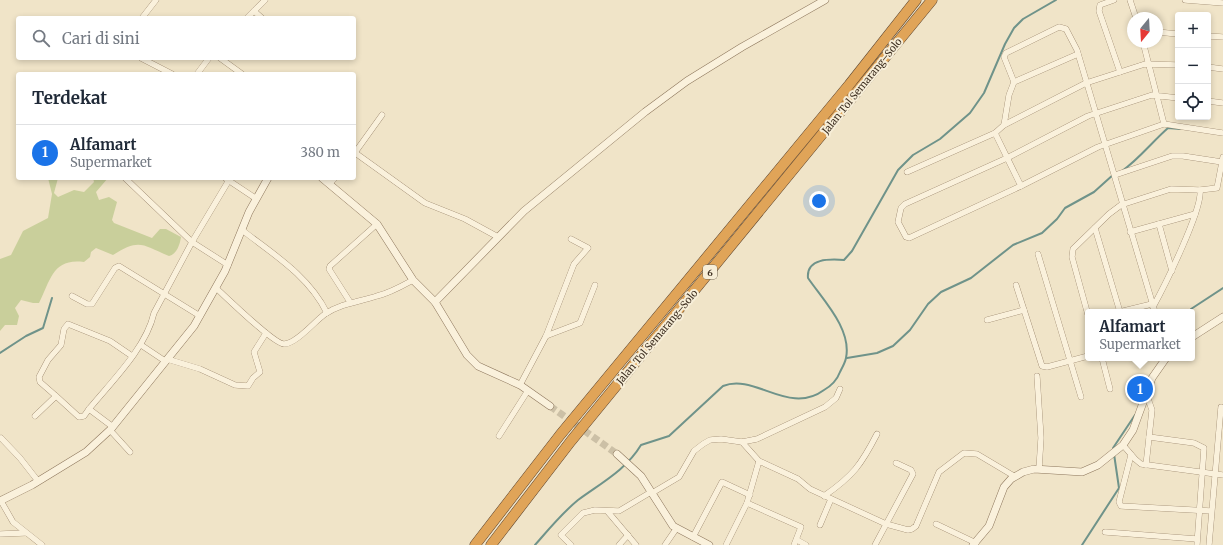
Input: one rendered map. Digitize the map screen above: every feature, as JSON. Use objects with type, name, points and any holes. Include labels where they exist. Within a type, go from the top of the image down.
[{"type":"highway","name":"Jalan Tol Semarang–Solo","points":[[475,545],[560,435],[849,85],[916,0]]},
{"type":"highway","name":"Jalan Tol Semarang–Solo","points":[[491,545],[576,435],[932,0]]},
{"type":"street","points":[[144,16],[156,0]]},
{"type":"street","points":[[249,16],[265,0]]},
{"type":"street","points":[[435,302],[524,211],[688,81],[742,47],[825,0]]},
{"type":"street","points":[[1114,0],[1100,5],[1099,11],[1120,72]]},
{"type":"street","points":[[1130,0],[1134,12]]},
{"type":"street","points":[[1185,0],[1223,3]]},
{"type":"street","points":[[254,11],[260,16]]},
{"type":"street","points":[[1004,125],[1009,95],[1014,82],[1004,57],[1005,54],[1059,27],[1068,32],[1078,54],[1115,175],[1122,205],[1153,308]]},
{"type":"street","points":[[1163,33],[1175,34]]},
{"type":"street","points":[[1211,36],[1223,37]]},
{"type":"street","points":[[1144,48],[1158,95],[1164,124]]},
{"type":"street","points":[[1014,82],[1078,54]]},
{"type":"street","points":[[145,60],[168,72]]},
{"type":"street","points":[[198,72],[208,60]]},
{"type":"street","points":[[223,60],[239,72]]},
{"type":"street","points":[[907,172],[995,133],[1004,125],[1086,83],[1148,63],[1175,65]]},
{"type":"street","points":[[1211,68],[1223,69]]},
{"type":"street","points":[[1175,98],[1152,95],[1095,113],[1007,158],[902,206],[898,224],[906,237],[909,238],[1105,145],[1164,124],[1223,133]]},
{"type":"street","points":[[1211,101],[1223,103]]},
{"type":"street","points":[[356,150],[382,116]]},
{"type":"street","points":[[995,133],[1021,186]]},
{"type":"street","points":[[356,154],[425,203],[465,219],[498,237]]},
{"type":"street","points":[[1086,309],[1072,254],[1074,249],[1109,214],[1122,205],[1171,189],[1200,190],[1217,188],[1223,159],[1172,156],[1115,175]]},
{"type":"street","points":[[127,180],[192,242],[228,265]]},
{"type":"street","points":[[132,356],[110,340],[68,324],[64,328],[62,345],[48,360],[39,377],[40,382],[78,417],[84,416],[141,345],[153,323],[154,313],[226,180]]},
{"type":"street","points":[[228,180],[255,198]]},
{"type":"street","points":[[42,545],[13,522],[0,501],[38,481],[86,452],[111,429],[194,326],[228,265],[255,198],[267,180]]},
{"type":"street","points":[[324,180],[377,224],[414,280],[435,302],[467,355],[487,371],[520,386],[550,406]]},
{"type":"street","points":[[329,184],[332,180]]},
{"type":"street","points":[[1153,308],[1172,271],[1195,214],[1199,201],[1200,190]]},
{"type":"street","points":[[1130,232],[1195,214]]},
{"type":"street","points":[[350,302],[330,269],[330,266],[377,224]]},
{"type":"street","points":[[1159,224],[1172,271]]},
{"type":"street","points":[[1095,228],[1119,309]]},
{"type":"street","points":[[242,230],[300,277],[317,296],[327,313]]},
{"type":"street","points":[[520,386],[546,336],[574,264],[588,248],[571,239]]},
{"type":"street","points":[[1038,254],[1081,397]]},
{"type":"street","points":[[72,296],[88,304],[92,304],[118,266],[200,316]]},
{"type":"street","points":[[216,288],[266,333],[277,342],[284,344],[292,341],[327,313],[350,302],[390,292],[414,280]]},
{"type":"street","points":[[546,336],[580,323],[595,285]]},
{"type":"street","points":[[1016,285],[1042,366],[1047,367],[1085,357]]},
{"type":"street","points":[[988,320],[1024,310]]},
{"type":"street","points":[[1195,334],[1223,318]]},
{"type":"street","points":[[141,345],[166,360],[200,369],[235,385],[248,386],[253,378],[260,372],[254,352],[266,333]]},
{"type":"street","points":[[1103,361],[1110,389]]},
{"type":"street","points":[[936,524],[975,544],[992,520],[1004,487],[1014,476],[1023,472],[1039,469],[1082,472],[1109,458],[1123,445],[1133,430],[1146,393],[1158,368],[1164,361]]},
{"type":"street","points":[[1037,376],[1041,438],[1039,469]]},
{"type":"street","points":[[571,545],[561,535],[579,515],[595,510],[608,512],[621,510],[679,477],[694,451],[710,440],[721,439],[742,442],[757,439],[825,407],[836,398],[840,389]]},
{"type":"street","points":[[499,436],[527,392]]},
{"type":"street","points":[[1146,393],[1152,410],[1146,465]]},
{"type":"street","points":[[35,416],[56,396]]},
{"type":"street","points":[[1209,545],[1220,407]]},
{"type":"street","points":[[89,409],[111,429],[130,452]]},
{"type":"street","points":[[824,496],[850,477],[860,466],[876,434]]},
{"type":"street","points":[[1105,532],[1197,542],[1205,450],[1202,446],[1149,437]]},
{"type":"street","points":[[2,438],[38,481]]},
{"type":"street","points":[[742,442],[759,461],[798,479],[810,489],[886,524],[908,530],[914,528],[938,472],[964,453],[977,454],[1014,476]]},
{"type":"street","points":[[1123,445],[1138,462],[1146,465],[1223,475]]},
{"type":"street","points":[[617,454],[634,468],[651,492],[663,513],[676,529],[709,545]]},
{"type":"street","points":[[1131,455],[1120,499],[1121,506],[1211,511]]},
{"type":"street","points":[[726,545],[747,503],[759,461]]},
{"type":"street","points":[[875,545],[913,473],[911,470],[896,463]]},
{"type":"street","points":[[693,538],[722,482],[750,495]]},
{"type":"street","points":[[820,525],[831,499]]},
{"type":"street","points":[[747,503],[802,526],[796,542],[806,545]]},
{"type":"street","points":[[608,512],[636,545]]},
{"type":"street","points":[[665,545],[676,529]]},
{"type":"street","points":[[0,534],[25,533]]},
{"type":"street","points":[[619,545],[628,535]]},
{"type":"green space","points":[[48,180],[57,180],[54,193],[58,197],[74,190],[84,192],[94,182],[94,180],[106,180],[96,192],[99,200],[109,197],[117,202],[112,220],[114,223],[152,238],[160,229],[166,229],[181,237],[180,243],[176,251],[169,256],[147,246],[141,245],[129,246],[113,255],[96,248],[91,252],[90,257],[84,262],[66,263],[59,267],[50,278],[39,303],[21,300],[15,308],[19,316],[17,325],[5,325],[0,331],[0,259],[11,255],[23,231],[48,218],[52,194]]},
{"type":"waterway","points":[[535,545],[566,510],[621,469],[641,445],[669,436],[723,386],[735,384],[747,385],[785,397],[798,399],[811,397],[827,388],[834,382],[839,375],[846,358],[847,347],[845,336],[835,315],[808,278],[808,271],[815,263],[820,261],[844,260],[852,251],[898,170],[913,155],[940,139],[970,113],[984,93],[1005,44],[1014,28],[1023,19],[1056,0]]},
{"type":"waterway","points":[[1122,171],[1168,128],[1180,129]]},
{"type":"waterway","points":[[847,358],[877,353],[893,346],[910,330],[928,304],[941,292],[971,278],[1013,245],[1042,233],[1057,219],[1065,208],[1094,192],[1114,174]]},
{"type":"waterway","points":[[1191,309],[1223,288]]},
{"type":"waterway","points":[[0,353],[26,336],[43,328],[52,298]]},
{"type":"waterway","points":[[1113,448],[1135,415]]},
{"type":"waterway","points":[[1082,545],[1119,488],[1114,454]]},
{"type":"tunnel","points":[[550,406],[617,454]]},
{"type":"place","name":"Alfamart","points":[[1140,389]]}]
